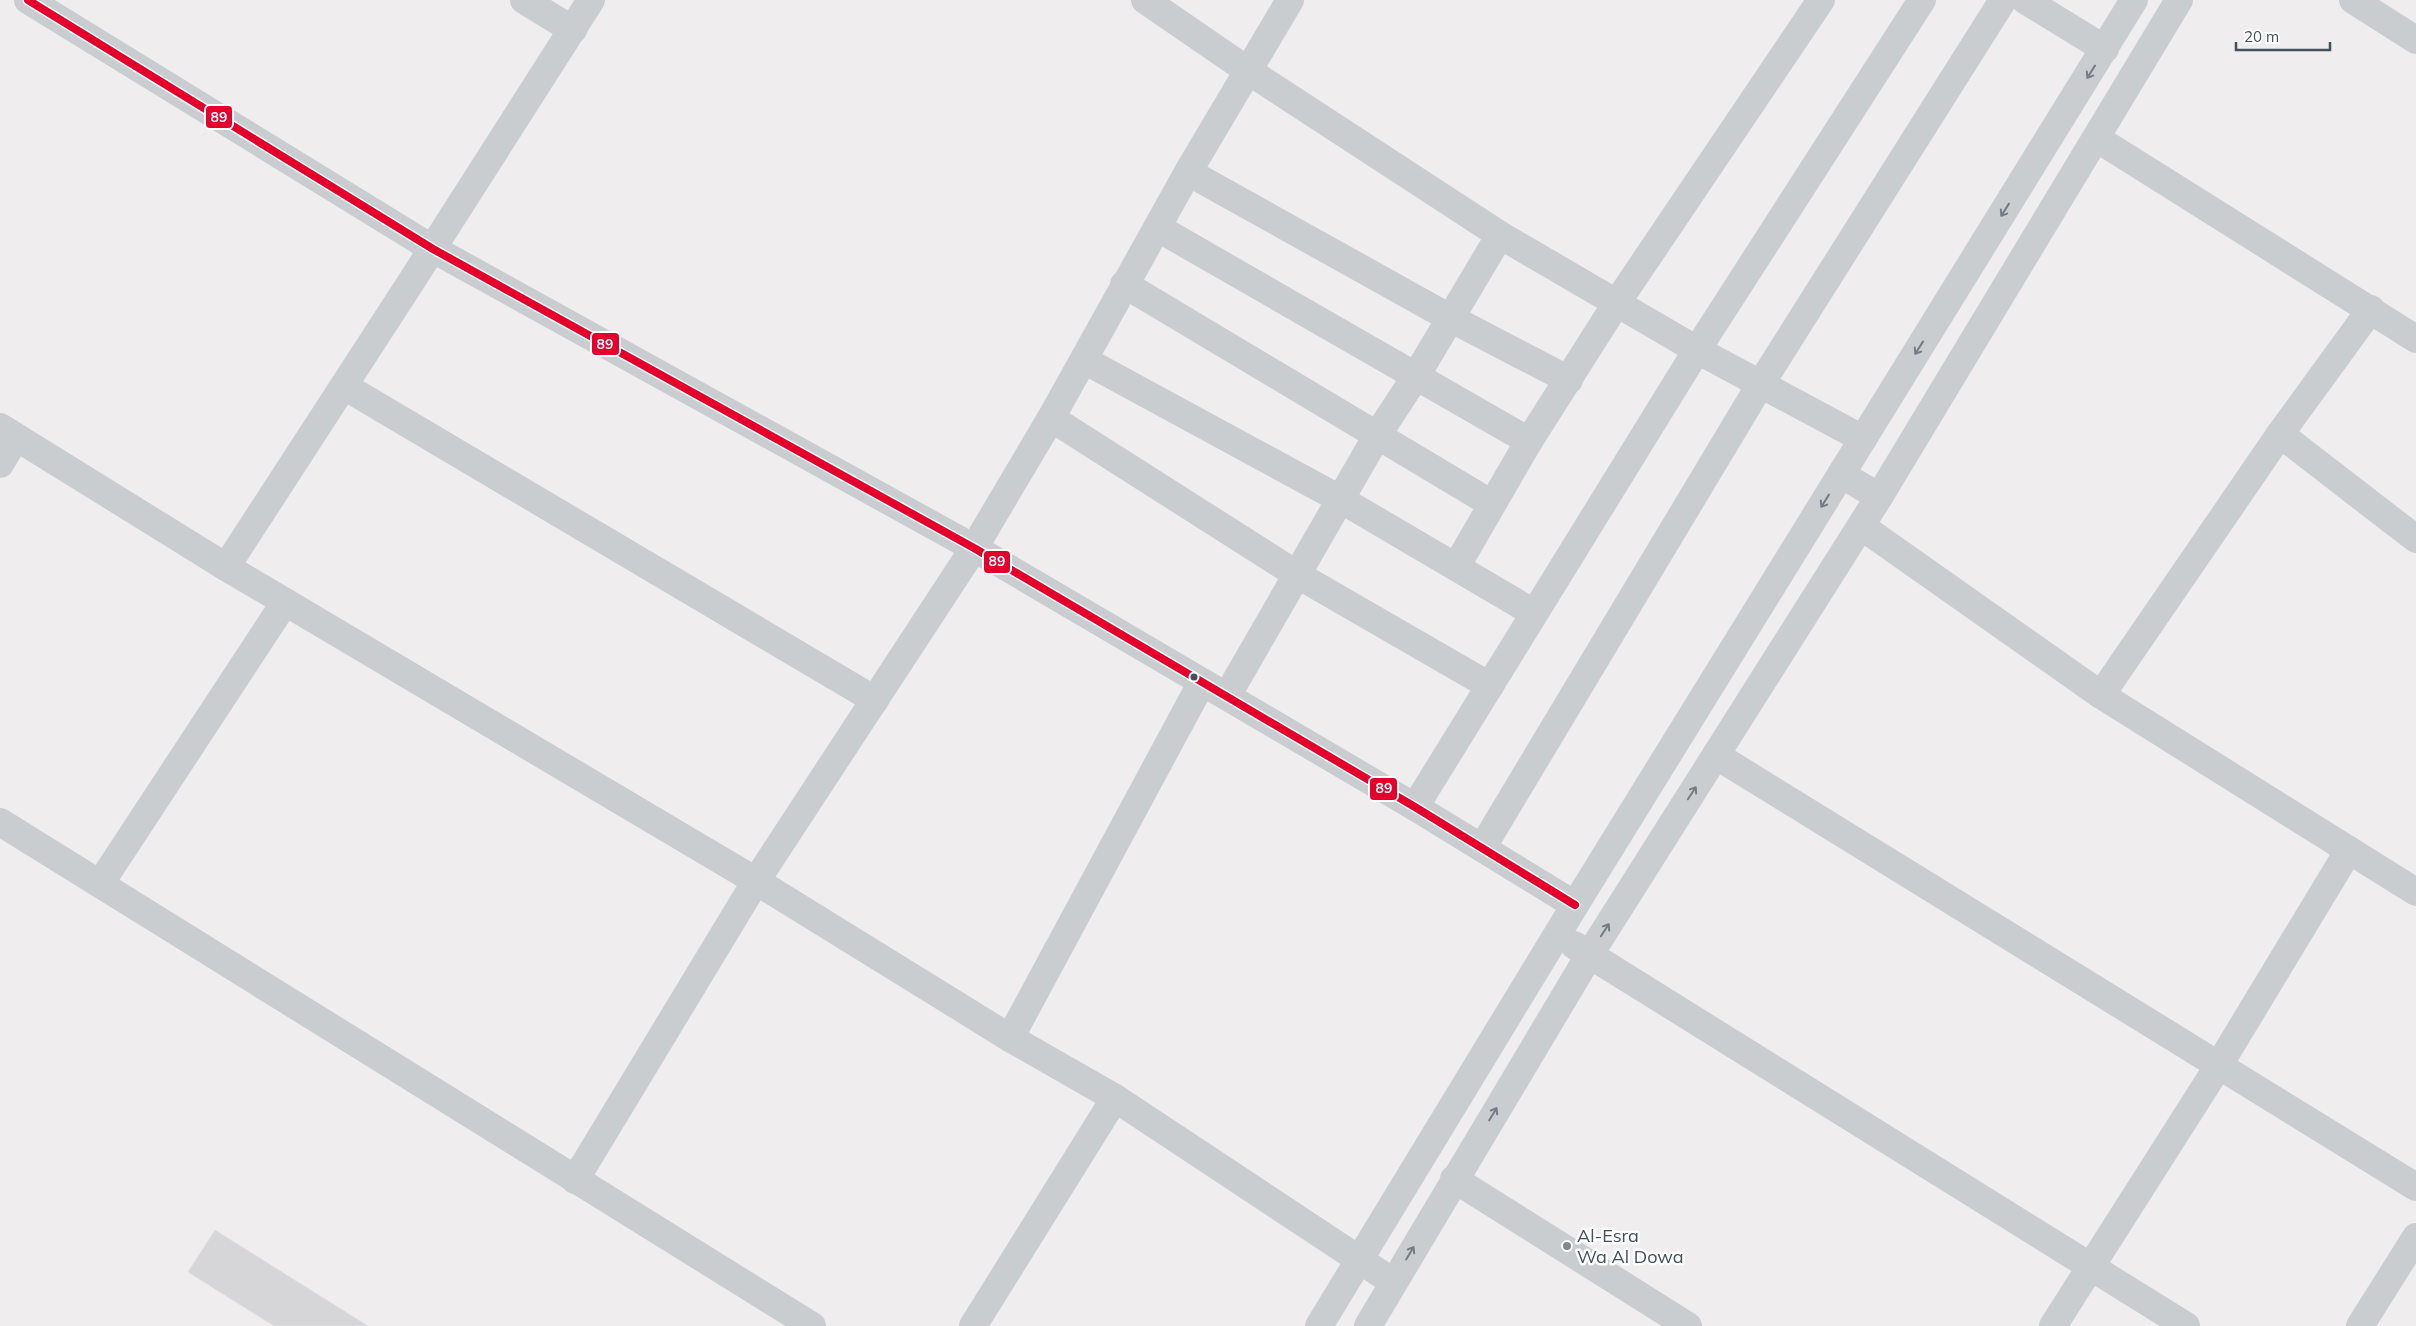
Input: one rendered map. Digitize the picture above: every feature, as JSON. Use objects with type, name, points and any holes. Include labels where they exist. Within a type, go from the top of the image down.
[{"type":"street","points":[[28,0],[433,249],[974,548],[1415,807],[1575,905]]},
{"type":"street","points":[[524,0],[573,30]]},
{"type":"street","points":[[226,567],[433,249],[591,0]]},
{"type":"street","points":[[1144,0],[1247,70],[1500,235],[1697,350],[1863,439]]},
{"type":"street","points":[[575,1180],[756,881],[974,548],[1051,418],[1188,172],[1290,0]]},
{"type":"street","points":[[1456,567],[1529,441],[1616,304],[1821,0]]},
{"type":"street","points":[[1415,807],[1697,350],[1922,0]]},
{"type":"street","points":[[1482,848],[1760,385],[2003,0]]},
{"type":"street","points":[[2026,0],[2105,49]]},
{"type":"street","points":[[1319,1326],[1556,935],[2134,0]]},
{"type":"street","points":[[1368,1326],[1590,954],[1717,756],[1879,497],[2179,0]]},
{"type":"street","points":[[2352,0],[2416,40]]},
{"type":"street","points":[[2096,138],[2416,339]]},
{"type":"street","points":[[1188,172],[1450,318],[1568,380]]},
{"type":"street","points":[[1158,228],[1529,441]]},
{"type":"street","points":[[1227,696],[1378,434],[1416,376],[1500,235]]},
{"type":"street","points":[[1124,284],[1378,434],[1492,504]]},
{"type":"street","points":[[2101,695],[2280,434],[2371,309]]},
{"type":"street","points":[[1084,360],[1340,499],[1534,613]]},
{"type":"street","points":[[344,386],[875,700]]},
{"type":"street","points":[[1051,418],[1296,574],[1490,686]]},
{"type":"street","points":[[0,464],[8,432],[284,602],[756,881],[1010,1038],[1115,1098],[1393,1282]]},
{"type":"street","points":[[2280,434],[2416,539]]},
{"type":"street","points":[[1841,474],[1879,497]]},
{"type":"street","points":[[1861,526],[2101,695],[2416,892]]},
{"type":"street","points":[[100,884],[284,602]]},
{"type":"street","points":[[1010,1038],[1202,682]]},
{"type":"street","points":[[1717,756],[2416,1187]]},
{"type":"street","points":[[0,822],[812,1326]]},
{"type":"street","points":[[2053,1326],[2219,1065],[2349,850]]},
{"type":"street","points":[[1556,935],[1590,954],[2186,1326]]},
{"type":"street","points":[[973,1326],[1115,1098]]},
{"type":"street","points":[[1454,1179],[1688,1326]]},
{"type":"street","points":[[2360,1326],[2416,1237]]},
{"type":"building","points":[[215,1230],[368,1326],[274,1326],[188,1272]]},
{"type":"transit line","name":"89","points":[[28,0],[433,249],[974,548],[1415,807],[1575,905]]},
{"type":"place","name":"Al-Esra Wa Al Dowa","points":[[1567,1246]]}]
